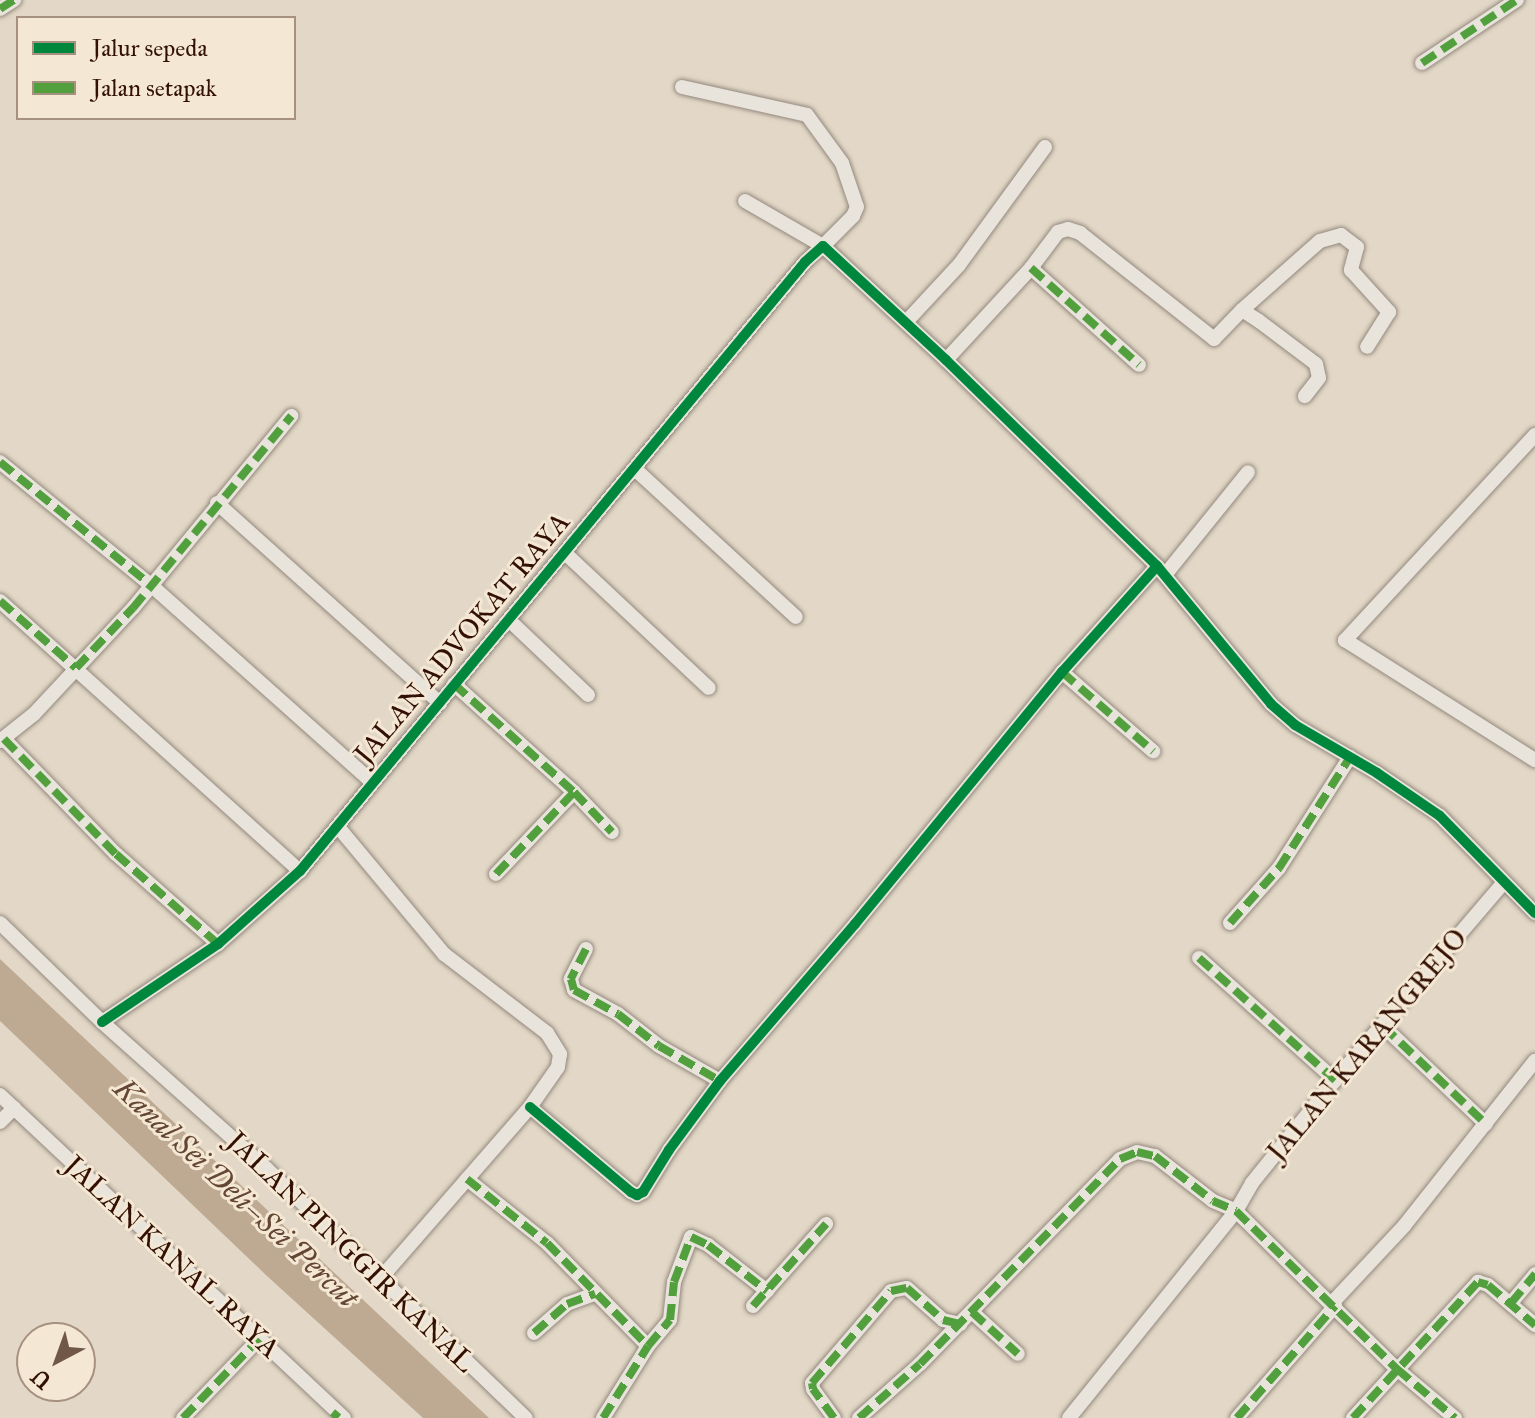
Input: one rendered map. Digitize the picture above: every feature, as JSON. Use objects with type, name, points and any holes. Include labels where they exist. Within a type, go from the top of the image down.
[{"type":"street","points":[[0,9],[14,0]]},
{"type":"street","points":[[1422,63],[1517,0]]},
{"type":"street","name":"JALAN ADVOKAT RAYA","points":[[102,1022],[218,944],[300,871],[636,470],[805,262],[853,216],[857,207],[842,163],[818,126],[807,115],[682,87]]},
{"type":"street","points":[[906,322],[959,265],[1045,147]]},
{"type":"street","points":[[745,201],[823,246],[946,360],[1161,571],[1271,704],[1295,725],[1440,816],[1535,913]]},
{"type":"street","points":[[946,360],[1031,268],[1058,232],[1075,230],[1214,339],[1320,241],[1341,235],[1357,247],[1351,270],[1389,312],[1367,347]]},
{"type":"street","points":[[1031,268],[1139,365]]},
{"type":"street","points":[[1242,310],[1316,364],[1319,378],[1305,396]]},
{"type":"street","points":[[218,944],[116,854],[2,740],[34,714],[152,586],[291,416]]},
{"type":"street","points":[[1535,435],[1345,640],[1535,760]]},
{"type":"street","points":[[0,462],[152,586],[372,782]]},
{"type":"street","points":[[636,470],[796,617]]},
{"type":"street","points":[[530,1107],[637,1195],[643,1192],[720,1081],[836,947],[1062,672],[1161,571],[1248,472]]},
{"type":"street","points":[[217,503],[440,703]]},
{"type":"street","points":[[565,553],[709,688]]},
{"type":"street","points":[[0,601],[300,871]]},
{"type":"street","points":[[509,620],[588,695]]},
{"type":"street","points":[[1062,672],[1153,751]]},
{"type":"street","points":[[454,684],[574,792],[612,832]]},
{"type":"street","points":[[1230,923],[1279,868],[1350,757]]},
{"type":"street","points":[[496,874],[574,792]]},
{"type":"street","points":[[339,828],[444,954],[547,1033],[560,1054],[558,1067],[530,1107],[380,1279]]},
{"type":"street","name":"JALAN KARANGREJO","points":[[1069,1418],[1236,1211],[1252,1183],[1335,1080],[1503,883]]},
{"type":"street","name":"JALAN PINGGIR KANAL","points":[[0,923],[102,1022],[267,1169],[526,1418]]},
{"type":"street","points":[[586,949],[571,979],[574,990],[600,1003],[659,1046],[720,1081]]},
{"type":"street","points":[[1199,958],[1335,1080]]},
{"type":"street","points":[[1383,1026],[1486,1124]]},
{"type":"street","points":[[1237,1418],[1404,1226],[1535,1061]]},
{"type":"street","name":"JALAN KANAL RAYA","points":[[0,1095],[338,1416]]},
{"type":"street","points":[[0,1122],[14,1108]]},
{"type":"street","points":[[859,1418],[880,1403],[961,1324],[1120,1159],[1133,1153],[1155,1156],[1213,1201],[1236,1211],[1397,1369],[1455,1418]]},
{"type":"street","points":[[467,1179],[547,1243],[648,1346]]},
{"type":"street","points":[[753,1306],[826,1224]]},
{"type":"street","points":[[603,1418],[648,1346],[672,1316],[674,1282],[691,1237],[708,1245],[767,1291]]},
{"type":"street","points":[[1511,1303],[1535,1274]]},
{"type":"street","points":[[1353,1418],[1478,1282],[1488,1285],[1535,1325]]},
{"type":"street","points":[[834,1418],[812,1383],[891,1291],[907,1288],[943,1320],[961,1324]]},
{"type":"street","points":[[534,1333],[567,1304],[595,1294]]},
{"type":"street","points":[[972,1312],[1018,1354]]},
{"type":"street","points":[[183,1418],[259,1339]]},
{"type":"water","name":"Kanal Sei Deli–Sei Percut","points":[[0,959],[489,1418],[423,1418],[267,1276],[0,1021]]},
{"type":"marked path","points":[[0,9],[14,0]]},
{"type":"marked path","points":[[1422,63],[1517,0]]},
{"type":"marked path","points":[[1031,268],[1139,365]]},
{"type":"marked path","points":[[0,601],[76,668],[133,608],[291,416]]},
{"type":"marked path","points":[[0,462],[152,586]]},
{"type":"marked path","points":[[1062,672],[1153,751]]},
{"type":"marked path","points":[[454,684],[574,792],[612,832]]},
{"type":"marked path","points":[[4,739],[116,854],[218,944]]},
{"type":"marked path","points":[[1230,923],[1279,868],[1350,757]]},
{"type":"marked path","points":[[496,874],[574,792]]},
{"type":"marked path","points":[[586,949],[571,979],[574,990],[618,1014],[659,1046],[720,1081]]},
{"type":"marked path","points":[[1199,958],[1335,1080]]},
{"type":"marked path","points":[[1383,1026],[1486,1124]]},
{"type":"marked path","points":[[859,1418],[920,1364],[1120,1159],[1137,1152],[1155,1156],[1213,1201],[1236,1211],[1397,1369],[1455,1418]]},
{"type":"marked path","points":[[467,1179],[547,1243],[648,1346]]},
{"type":"marked path","points":[[753,1306],[826,1224]]},
{"type":"marked path","points":[[603,1418],[648,1346],[670,1320],[674,1282],[691,1237],[708,1245],[767,1291]]},
{"type":"marked path","points":[[1511,1303],[1535,1274]]},
{"type":"marked path","points":[[1353,1418],[1478,1282],[1488,1285],[1535,1325]]},
{"type":"marked path","points":[[834,1418],[812,1383],[891,1291],[907,1288],[943,1320],[961,1324]]},
{"type":"marked path","points":[[534,1333],[567,1304],[595,1294]]},
{"type":"marked path","points":[[1237,1418],[1335,1306]]},
{"type":"marked path","points":[[972,1312],[1018,1354]]},
{"type":"marked path","points":[[183,1418],[259,1339]]},
{"type":"marked path","points":[[333,1418],[338,1412]]},
{"type":"cycle path","points":[[102,1022],[218,944],[300,871],[805,262],[823,246],[946,360],[1157,566],[1271,704],[1295,725],[1377,773],[1440,816],[1535,913]]},
{"type":"cycle path","points":[[530,1107],[631,1192],[637,1195],[643,1192],[669,1150],[720,1081],[855,924],[1062,672],[1157,566]]}]
